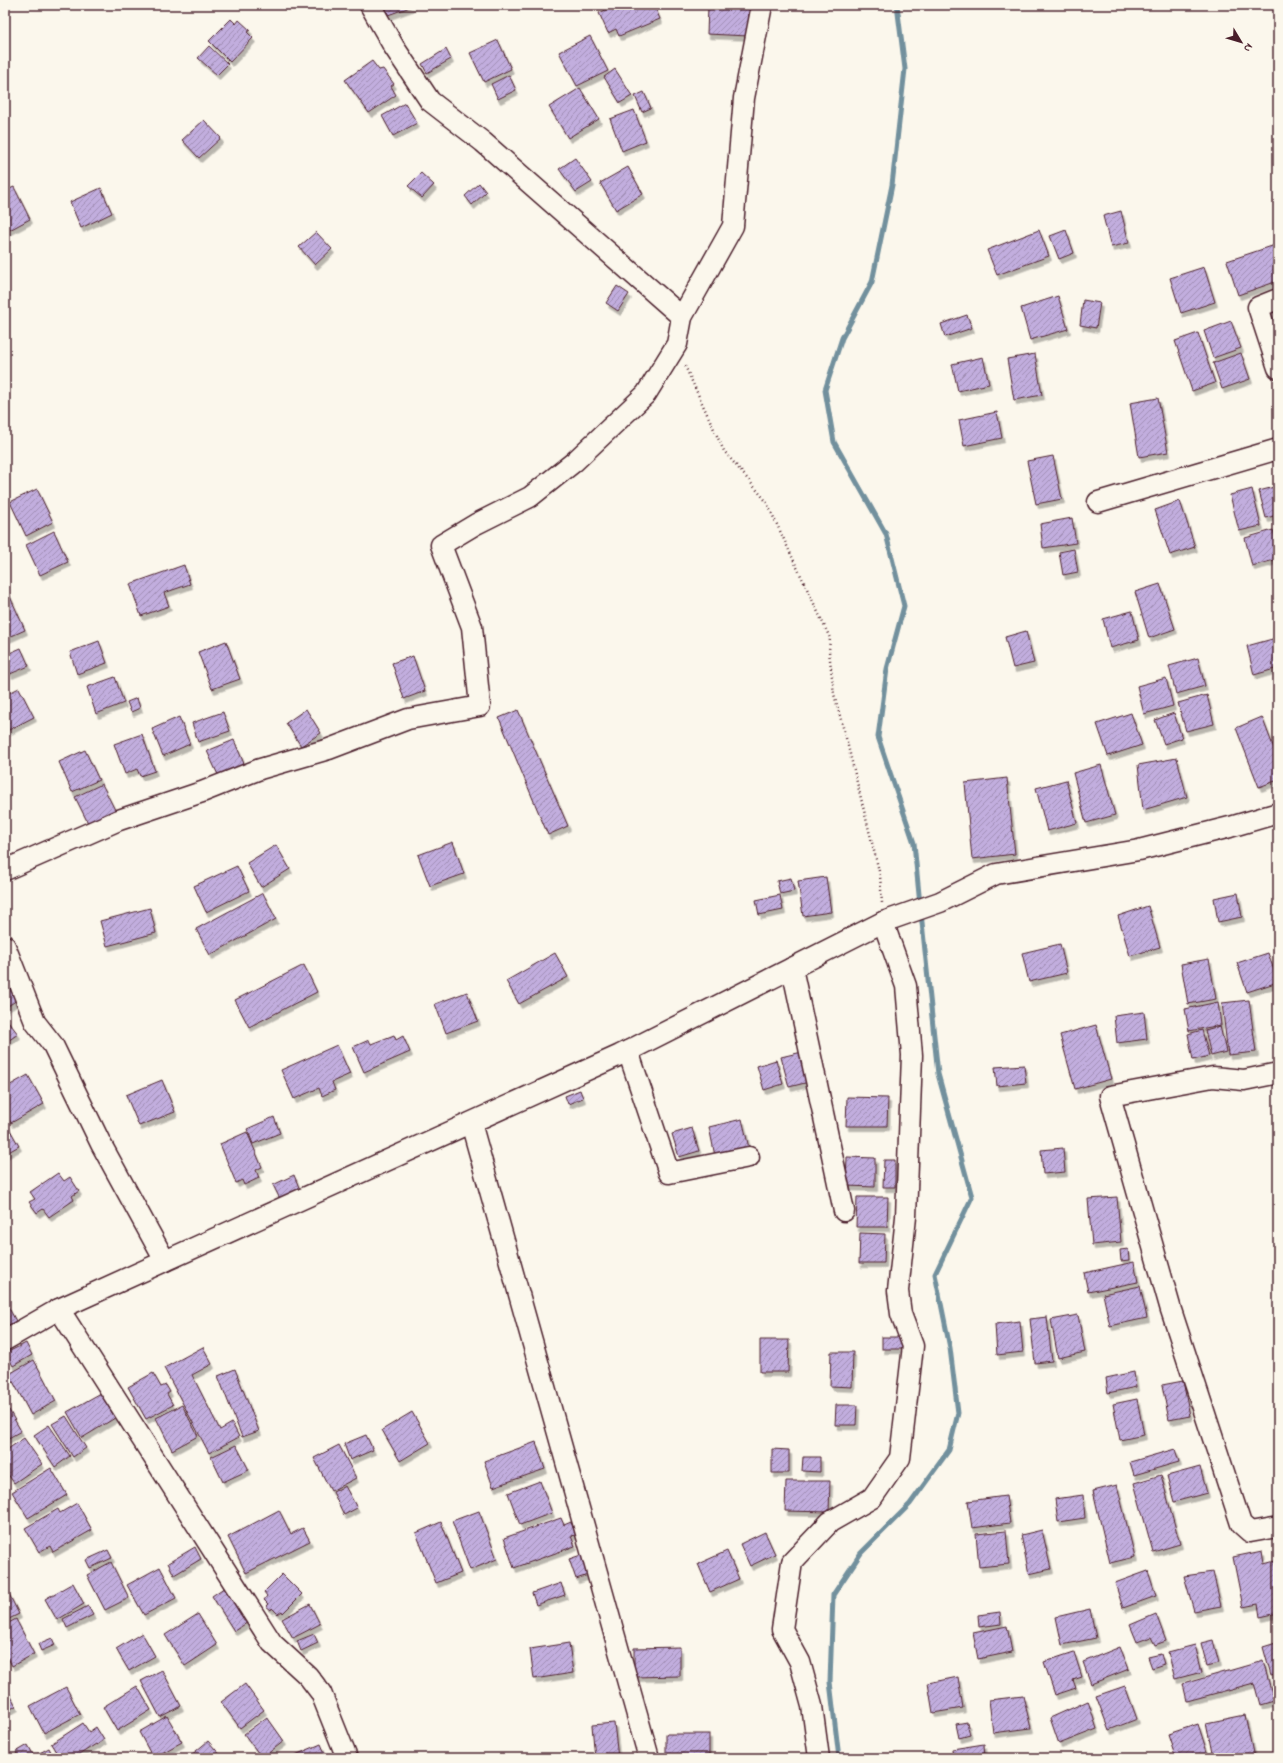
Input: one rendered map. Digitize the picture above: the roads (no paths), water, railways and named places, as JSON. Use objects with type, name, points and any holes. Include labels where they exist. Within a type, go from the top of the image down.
[{"type":"street","points":[[370,5],[394,47],[430,101],[488,147],[682,317]]},
{"type":"street","points":[[5,870],[119,820],[260,770],[329,748],[408,719],[480,706],[472,627],[441,545],[476,524],[530,497],[574,462],[646,394],[677,344],[682,317],[734,226],[744,98],[762,5]]},
{"type":"street","points":[[1278,299],[1258,306],[1278,368]]},
{"type":"street","points":[[1098,502],[1278,449]]},
{"type":"street","points":[[5,1340],[59,1309],[628,1051],[884,922],[940,902],[996,874],[1139,850],[1278,813]]},
{"type":"street","points":[[819,1758],[812,1706],[800,1662],[782,1629],[792,1562],[830,1522],[872,1498],[900,1458],[913,1346],[900,1314],[898,1291],[906,1217],[912,1055],[906,986],[884,922]]},
{"type":"street","points":[[5,946],[35,1022],[53,1045],[101,1144],[165,1261]]},
{"type":"street","points":[[792,968],[844,1211]]},
{"type":"street","points":[[628,1051],[669,1173],[749,1157]]},
{"type":"street","points":[[1278,1073],[1244,1080],[1213,1077],[1110,1096],[1171,1310],[1241,1524],[1250,1532],[1278,1527]]},
{"type":"street","points":[[470,1123],[649,1758]]},
{"type":"street","points":[[59,1309],[272,1643],[308,1676],[321,1692],[347,1758]]},
{"type":"waterway","points":[[897,5],[905,69],[892,185],[872,282],[842,338],[825,390],[834,442],[886,534],[904,606],[887,669],[878,737],[914,843],[920,905]]},
{"type":"waterway","points":[[839,1758],[830,1682],[833,1595],[861,1553],[910,1504],[949,1450],[958,1413],[950,1348],[935,1274],[972,1197],[938,1074],[921,913]]}]
